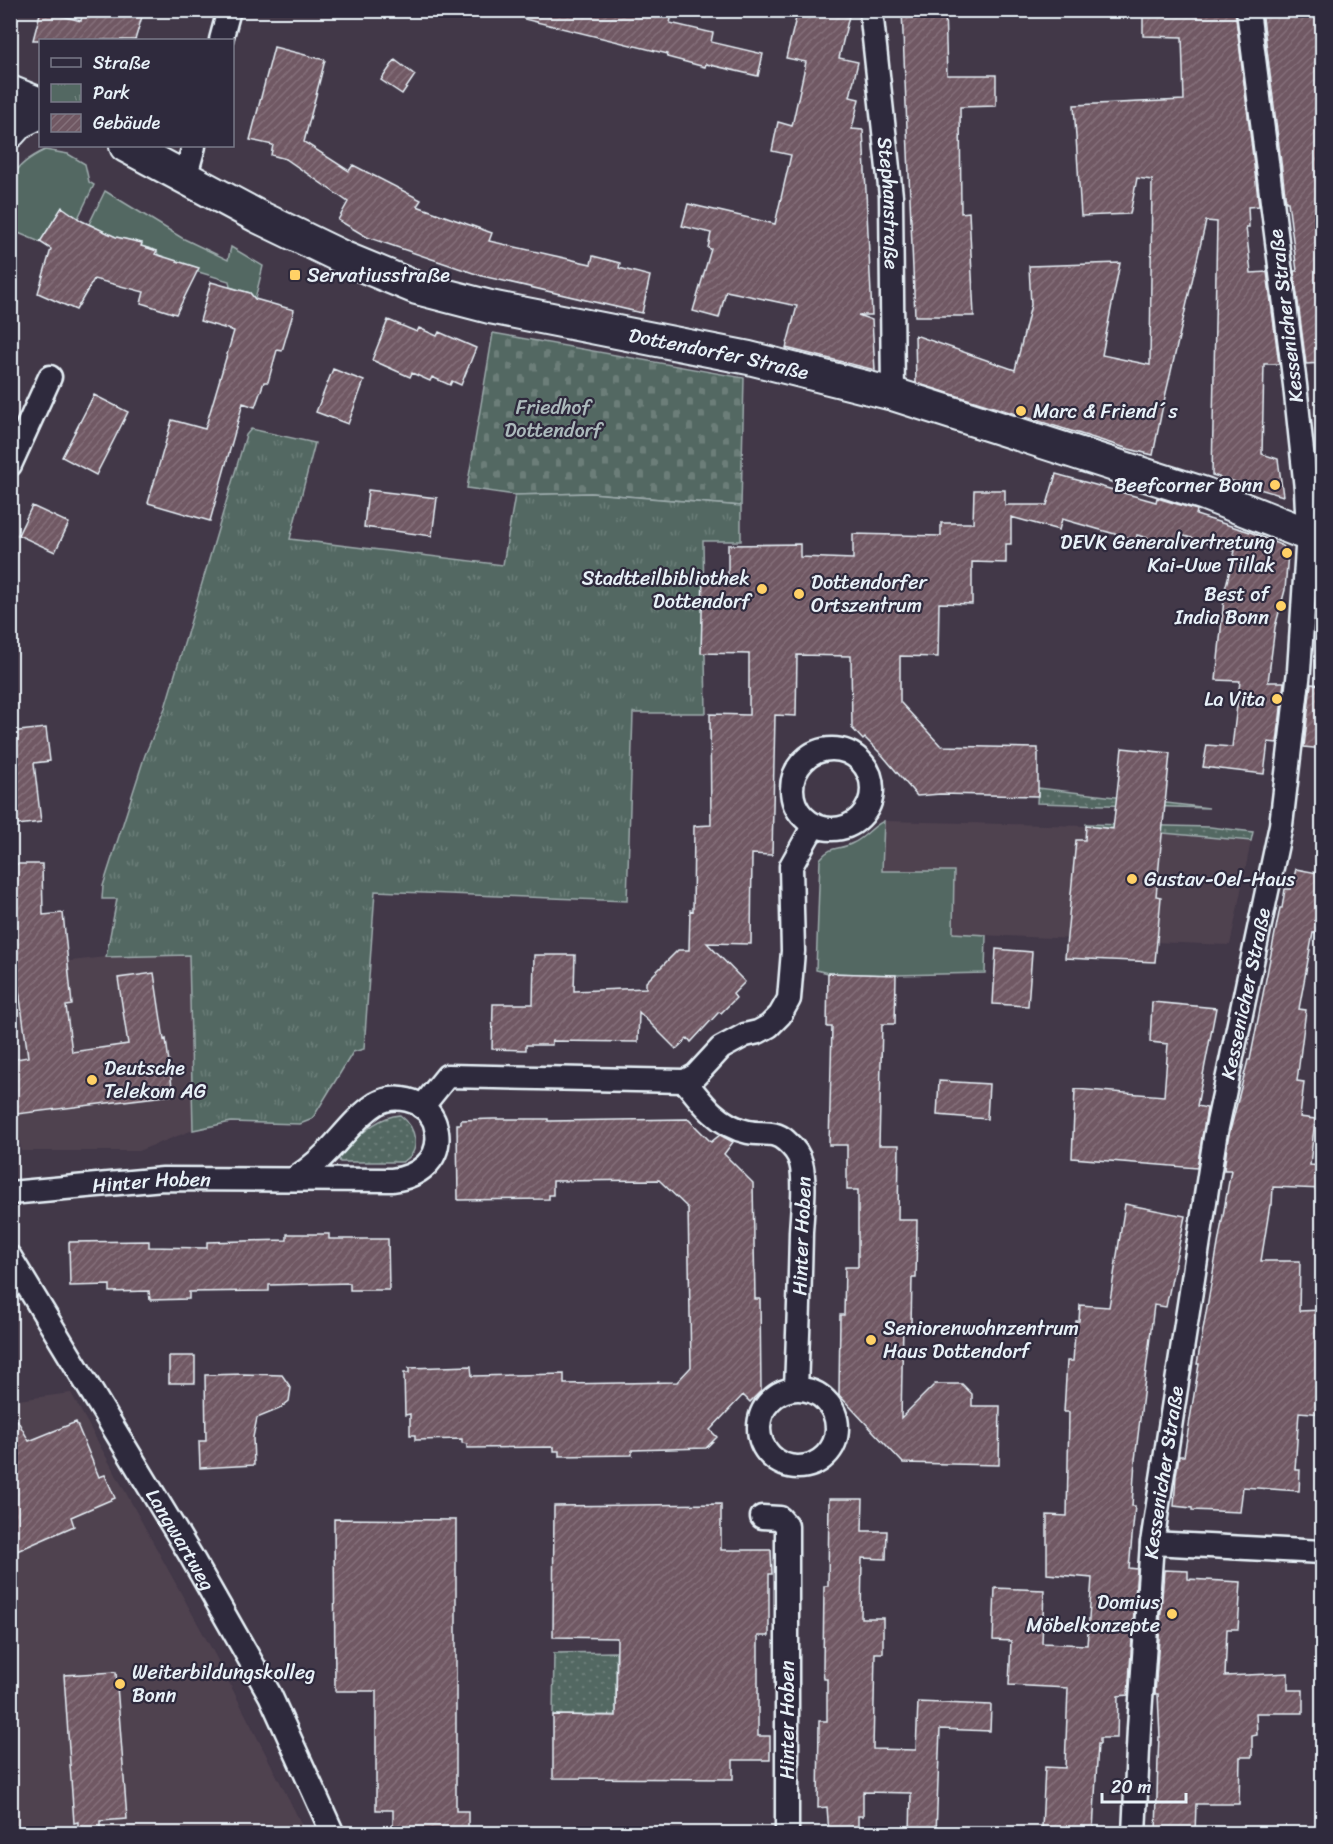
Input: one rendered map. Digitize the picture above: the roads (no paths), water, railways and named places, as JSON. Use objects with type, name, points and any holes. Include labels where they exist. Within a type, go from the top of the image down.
[{"type":"main road","points":[[10,93],[39,104]]},
{"type":"main road","points":[[10,132],[19,122],[39,112]]},
{"type":"main road","name":"Dottendorfer Straße","points":[[128,147],[344,258],[417,288],[482,305],[749,358],[893,394],[1205,495],[1315,537]]},
{"type":"street","points":[[221,39],[229,10]]},
{"type":"street","name":"Stephanstraße","points":[[871,10],[891,196],[893,394]]},
{"type":"street","name":"Kessenicher Straße","points":[[1134,1833],[1152,1543],[1215,1137],[1281,825],[1315,537],[1306,489],[1248,10]]},
{"type":"street","points":[[185,178],[194,147]]},
{"type":"street","points":[[10,465],[50,377]]},
{"type":"street","points":[[294,1179],[320,1159],[348,1129],[377,1104],[401,1098],[422,1107],[447,1076],[686,1081],[696,1075],[721,1048],[745,1035],[769,1026],[780,1015],[789,999],[793,951],[791,866],[814,825]]},
{"type":"street","name":"Hinter Hoben","points":[[686,1081],[714,1116],[733,1127],[758,1134],[772,1133],[786,1140],[798,1154],[802,1165],[796,1388]]},
{"type":"street","name":"Hinter Hoben","points":[[10,1193],[163,1179],[403,1179],[417,1173],[435,1156],[437,1145],[434,1119],[422,1107]]},
{"type":"street","name":"Langwartweg","points":[[10,1257],[191,1556],[270,1695],[333,1833]]},
{"type":"street","name":"Hinter Hoben","points":[[762,1517],[780,1518],[787,1526],[787,1833]]},
{"type":"street","points":[[1152,1543],[1323,1552]]},
{"type":"place","name":"Servatiusstraße","points":[[295,275]]},
{"type":"place","name":"Marc & Friend´s","points":[[1021,411]]},
{"type":"place","name":"Beefcorner Bonn","points":[[1275,485]]},
{"type":"place","name":"DEVK Generalvertretung Kai-Uwe Tillak","points":[[1287,553]]},
{"type":"place","name":"Stadtteilbibliothek Dottendorf","points":[[762,589]]},
{"type":"place","name":"Dottendorfer Ortszentrum","points":[[799,594]]},
{"type":"place","name":"Best of India Bonn","points":[[1281,606]]},
{"type":"place","name":"La Vita","points":[[1277,699]]},
{"type":"place","name":"Gustav-Oel-Haus","points":[[1132,879]]},
{"type":"place","name":"Deutsche Telekom AG","points":[[92,1080]]},
{"type":"place","name":"Seniorenwohnzentrum Haus Dottendorf","points":[[871,1340]]},
{"type":"place","name":"Domius Möbelkonzepte","points":[[1172,1614]]},
{"type":"place","name":"Weiterbildungskolleg Bonn","points":[[120,1684]]},
{"type":"park label","name":"Friedhof Dottendorf","points":[[553,418]]}]
